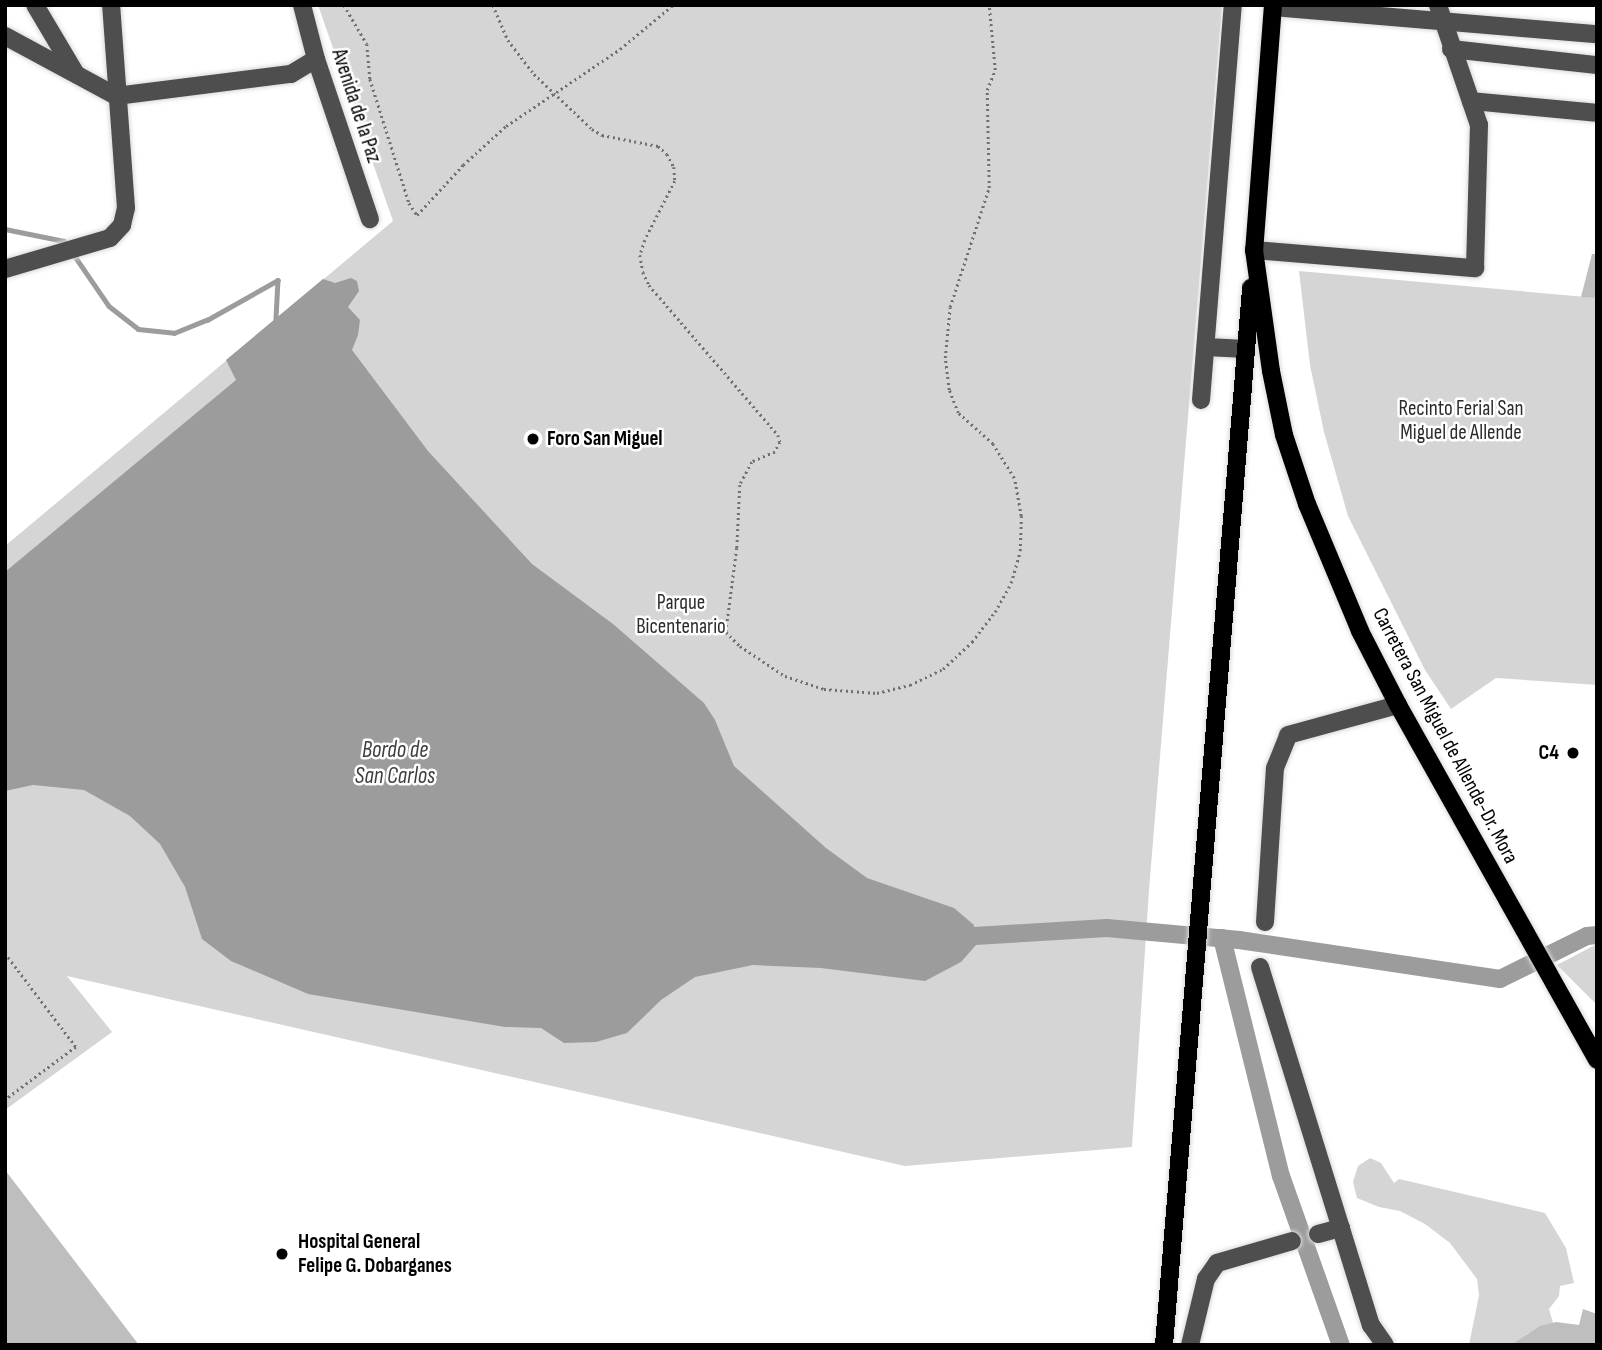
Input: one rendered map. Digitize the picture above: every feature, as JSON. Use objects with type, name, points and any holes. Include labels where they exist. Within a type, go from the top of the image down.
[{"type":"main road","name":"Carretera San Miguel de Allende-Dr. Mora","points":[[1273,6],[1254,250],[1270,371],[1284,435],[1307,504],[1335,572],[1398,705],[1594,1048]]},
{"type":"main road","points":[[1164,1345],[1194,947],[1254,250]]},
{"type":"street","points":[[35,5],[76,74]]},
{"type":"street","points":[[5,269],[110,238],[122,225],[126,208],[111,5]]},
{"type":"street","name":"Avenida de la Paz","points":[[303,5],[316,59],[370,219]]},
{"type":"street","points":[[1201,400],[1233,5]]},
{"type":"street","points":[[1273,6],[1440,12],[1597,34]]},
{"type":"street","points":[[1254,250],[1475,268],[1479,125],[1440,12]]},
{"type":"street","points":[[5,36],[116,96],[291,74],[316,59]]},
{"type":"street","points":[[1451,49],[1597,65]]},
{"type":"street","points":[[1471,101],[1597,113]]},
{"type":"street","points":[[1206,347],[1246,349]]},
{"type":"street","points":[[1265,922],[1275,768],[1288,735],[1398,705]]},
{"type":"street","points":[[1260,967],[1371,1325],[1385,1345]]},
{"type":"street","points":[[1318,1234],[1341,1227]]},
{"type":"street","points":[[1190,1345],[1206,1279],[1217,1263],[1292,1241]]},
{"type":"path","points":[[344,5],[368,44],[370,79],[409,203],[417,215],[463,165],[506,126],[551,93],[620,49],[673,5]]},
{"type":"path","points":[[493,5],[508,40],[551,93],[602,135],[658,146],[667,154],[674,167],[675,181],[645,240],[640,255],[643,272],[649,285],[778,435],[780,442],[775,452],[752,462],[740,485],[737,548],[726,632],[740,646],[785,676],[824,689],[877,693],[928,677],[943,669],[964,649],[1001,601],[1011,583],[1020,551],[1021,516],[1014,478],[993,444],[958,413],[949,390],[945,358],[950,307],[989,188],[987,90],[995,70],[989,5]]},
{"type":"path","points":[[5,953],[76,1047],[5,1100]]},
{"type":"green space","name":"Parque Bicentenario","points":[[318,5],[1222,5],[1149,890],[1132,1147],[905,1166],[67,976],[112,1032],[5,1110],[5,546],[393,221]]},
{"type":"green space","name":"Recinto Ferial San Miguel de Allende","points":[[1299,271],[1597,298],[1597,685],[1496,678],[1451,709],[1425,670],[1348,516],[1324,432],[1310,365]]},
{"type":"green space","points":[[1597,944],[1597,1005],[1557,965]]},
{"type":"green space","points":[[1370,1158],[1381,1163],[1394,1183],[1399,1179],[1545,1213],[1566,1248],[1574,1283],[1560,1286],[1559,1296],[1549,1309],[1553,1323],[1527,1334],[1519,1345],[1469,1345],[1479,1295],[1477,1279],[1450,1243],[1425,1224],[1400,1211],[1379,1207],[1357,1198],[1353,1182],[1358,1166]]},
{"type":"water","name":"Bordo de San Carlos","points":[[351,278],[357,281],[359,291],[348,307],[360,320],[352,350],[428,451],[532,564],[613,624],[704,703],[715,720],[734,766],[826,848],[867,878],[954,908],[974,925],[976,945],[961,962],[925,981],[821,968],[753,965],[695,977],[661,1000],[627,1033],[596,1042],[564,1043],[541,1028],[505,1027],[308,994],[231,961],[202,939],[185,887],[160,844],[130,816],[84,790],[33,785],[5,791],[5,572],[236,380],[226,360],[323,279],[335,283]]},
{"type":"building","points":[[1592,254],[1597,254],[1597,298],[1581,297]]},
{"type":"building","points":[[5,1170],[139,1345],[5,1345]]},
{"type":"building","points":[[1583,1309],[1597,1314],[1597,1345],[1511,1345],[1540,1326],[1556,1322],[1579,1325]]},
{"type":"waterway","points":[[5,229],[64,241],[67,245]]},
{"type":"waterway","points":[[72,252],[109,306],[138,329],[174,333],[207,320],[278,280],[276,319]]},
{"type":"waterway","points":[[975,936],[1107,928],[1239,940],[1500,979],[1587,936],[1597,935]]},
{"type":"waterway","points":[[1222,938],[1281,1176],[1341,1345]]},
{"type":"place","name":"Foro San Miguel","points":[[533,439]]},
{"type":"place","name":"C4","points":[[1573,753]]},
{"type":"place","name":"Hospital General Felipe G. Dobarganes","points":[[282,1254]]}]
